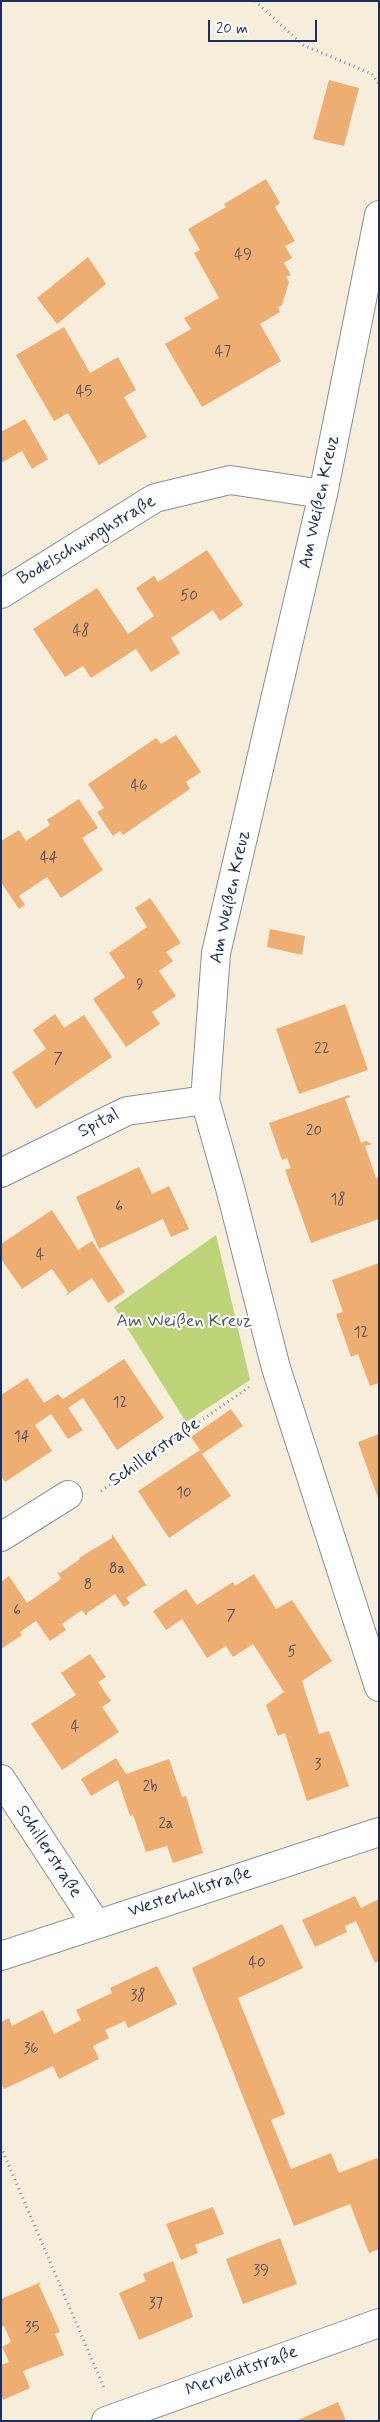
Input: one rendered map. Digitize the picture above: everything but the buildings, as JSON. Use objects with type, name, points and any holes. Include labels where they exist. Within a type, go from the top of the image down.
[{"type":"street","name":"Am Weißen Kreuz","points":[[379,215],[323,494],[216,952],[205,1100],[230,1188],[276,1368],[379,1687]]},
{"type":"street","name":"Bodelschwinghstraße","points":[[1,594],[156,498],[230,480],[323,494]]},
{"type":"street","name":"Spital","points":[[1,1174],[127,1111],[205,1100]]},
{"type":"street","points":[[1,1537],[68,1495]]},
{"type":"street","name":"Schillerstraße","points":[[1,1779],[96,1924]]},
{"type":"street","name":"Westerholtstraße","points":[[1,1956],[379,1832]]},
{"type":"street","name":"Merveldtstraße","points":[[121,2417],[379,2323]]},
{"type":"path","points":[[255,1],[302,45],[372,74],[379,84]]},
{"type":"path","name":"Schillerstraße","points":[[68,1495],[101,1491],[276,1368]]},
{"type":"path","points":[[1,2147],[121,2417]]},
{"type":"green space","name":"Am Weißen Kreuz","points":[[216,1235],[250,1380],[186,1422],[114,1307]]}]
